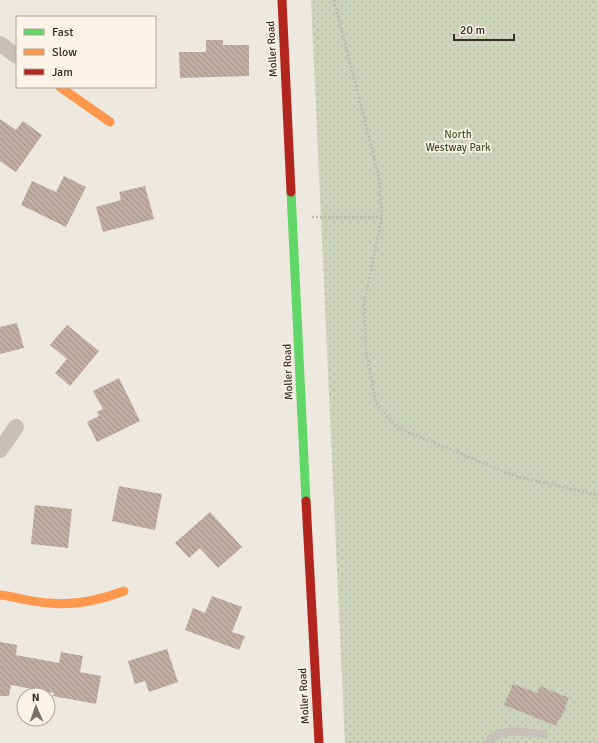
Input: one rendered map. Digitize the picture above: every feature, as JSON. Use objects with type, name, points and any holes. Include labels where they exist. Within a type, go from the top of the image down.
[{"type":"street","name":"Moller Road","points":[[282,0],[308,553],[319,743]]},
{"type":"street","points":[[0,44],[16,55]]},
{"type":"street","points":[[61,88],[110,122]]},
{"type":"street","points":[[0,450],[16,427]]},
{"type":"street","points":[[0,595],[57,604],[93,601],[124,591]]},
{"type":"lane","points":[[487,743],[491,737],[505,731],[544,734]]},
{"type":"path","points":[[334,0],[379,177],[382,217],[364,304],[366,350],[376,402],[398,428],[515,476],[598,496]]},
{"type":"path","points":[[293,217],[382,217]]},
{"type":"green space","name":"North Westway Park","points":[[311,0],[598,0],[598,743],[345,743]]},
{"type":"building","points":[[206,40],[223,40],[223,45],[249,45],[249,76],[180,78],[179,52],[206,52]]},
{"type":"building","points":[[0,119],[16,130],[23,121],[42,135],[16,172],[0,161]]},
{"type":"building","points":[[64,176],[86,187],[66,227],[21,205],[32,181],[56,192]]},
{"type":"building","points":[[145,186],[154,219],[103,232],[96,207],[121,200],[119,192]]},
{"type":"building","points":[[17,323],[24,348],[0,354],[0,327]]},
{"type":"building","points":[[67,325],[99,351],[70,386],[55,373],[67,359],[50,345]]},
{"type":"building","points":[[119,378],[140,421],[97,442],[87,422],[99,416],[97,412],[103,409],[93,391]]},
{"type":"building","points":[[119,486],[162,494],[155,530],[112,521]]},
{"type":"building","points":[[35,505],[72,509],[68,548],[31,544]]},
{"type":"building","points":[[210,512],[242,547],[218,568],[200,548],[189,558],[175,543]]},
{"type":"building","points":[[212,596],[242,607],[232,632],[245,636],[239,650],[185,630],[193,608],[205,613]]},
{"type":"building","points":[[0,642],[17,645],[16,655],[59,663],[61,652],[83,656],[80,672],[101,676],[96,704],[56,697],[56,687],[22,687],[11,685],[9,696],[0,696]]},
{"type":"building","points":[[167,649],[178,682],[149,692],[145,681],[135,684],[128,661]]},
{"type":"building","points":[[513,684],[537,693],[540,686],[569,698],[556,726],[504,705]]},
{"type":"traffic: fast","points":[[291,192],[306,501]]},
{"type":"traffic: slow","points":[[61,88],[110,122]]},
{"type":"traffic: slow","points":[[0,595],[58,604],[68,604],[96,600],[124,591]]},
{"type":"traffic: jam","points":[[282,0],[291,192]]},
{"type":"traffic: jam","points":[[306,501],[319,743]]}]
